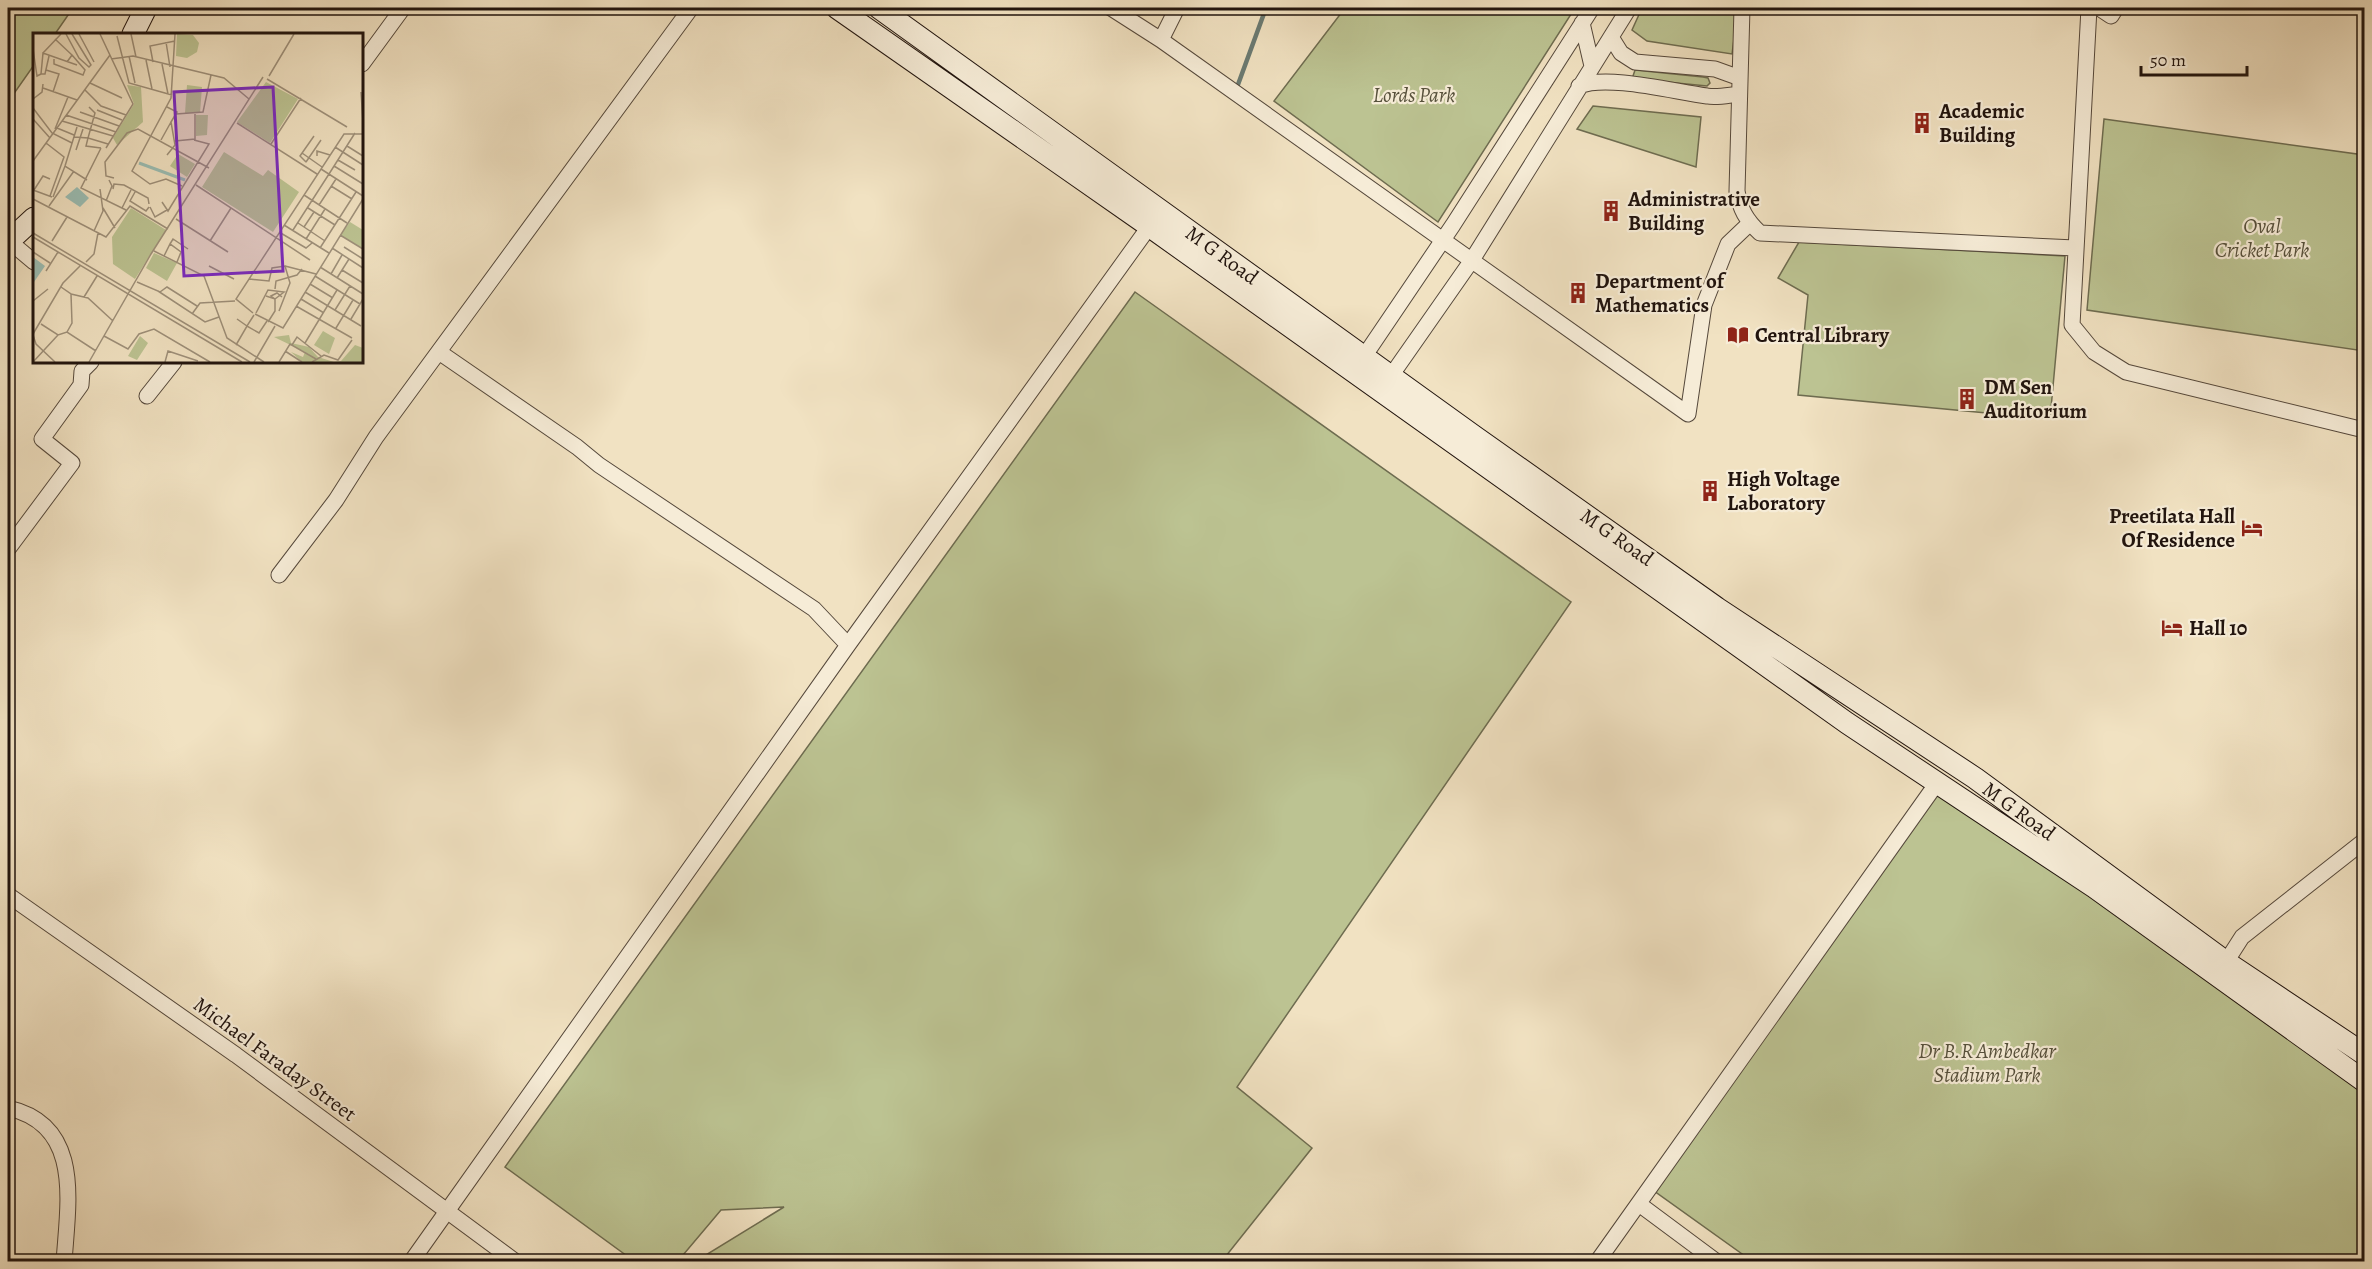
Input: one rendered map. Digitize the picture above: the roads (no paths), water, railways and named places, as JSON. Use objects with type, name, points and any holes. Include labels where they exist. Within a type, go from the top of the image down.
[{"type":"street","points":[[134,33],[146,8]]},
{"type":"street","points":[[363,63],[403,8]]},
{"type":"street","points":[[279,575],[336,500],[376,437],[691,8]]},
{"type":"street","points":[[411,1262],[449,1212],[848,645],[1155,218],[837,8]]},
{"type":"street","name":"M G Road","points":[[879,8],[1155,218],[1385,384],[1717,608],[1975,778],[2226,962],[2364,1054]]},
{"type":"street","points":[[1111,8],[1161,40],[1688,414],[1704,305],[1728,244],[1749,224]]},
{"type":"street","points":[[1161,40],[1177,8]]},
{"type":"street","points":[[1359,365],[1443,240],[1592,8]]},
{"type":"street","points":[[1629,8],[1472,260],[1385,384],[1847,723],[2094,887],[2364,1081]]},
{"type":"street","points":[[1742,8],[1737,190],[1740,209],[1749,224],[1760,233],[2075,248]]},
{"type":"street","points":[[2089,8],[2072,325],[2094,352],[2126,372],[2364,430]]},
{"type":"street","points":[[2099,8],[2111,16],[2116,8]]},
{"type":"street","points":[[1582,23],[1592,66]]},
{"type":"street","points":[[1611,37],[1621,53],[1635,62],[1715,69],[1740,78]]},
{"type":"street","points":[[1566,48],[1592,66]]},
{"type":"street","points":[[1626,84],[1625,67],[1635,62]]},
{"type":"street","points":[[1579,86],[1588,82],[1626,84],[1710,97],[1739,94]]},
{"type":"street","points":[[33,219],[8,242],[33,261]]},
{"type":"street","points":[[439,352],[577,447],[599,465],[814,609],[848,645]]},
{"type":"street","points":[[8,549],[72,463],[42,439],[81,385],[82,371],[90,363]]},
{"type":"street","points":[[147,396],[170,363]]},
{"type":"street","points":[[1597,1262],[1936,783]]},
{"type":"street","points":[[2226,962],[2242,937],[2364,842]]},
{"type":"street","name":"Michael Faraday Street","points":[[8,895],[236,1056],[449,1212],[497,1256],[516,1262]]},
{"type":"street","points":[[8,1108],[27,1113],[53,1133],[65,1161],[68,1196],[64,1262]]},
{"type":"street","points":[[1639,1204],[1717,1262]]},
{"type":"waterway","points":[[1236,90],[1266,8]]},
{"type":"place","name":"Academic Building","points":[[1922,123]]},
{"type":"place","name":"Administrative Building","points":[[1611,211]]},
{"type":"place","name":"Department of Mathematics","points":[[1578,293]]},
{"type":"place","name":"Central Library","points":[[1738,335]]},
{"type":"place","name":"DM Sen Auditorium","points":[[1967,399]]},
{"type":"place","name":"High Voltage Laboratory","points":[[1710,491]]},
{"type":"place","name":"Preetilata Hall Of Residence","points":[[2252,528]]},
{"type":"place","name":"Hall 10","points":[[2172,628]]},
{"type":"park label","name":"Lords Park","points":[[1414,95]]},
{"type":"park label","name":"Oval Cricket Park","points":[[2262,238]]},
{"type":"park label","name":"Dr B.R Ambedkar Stadium Park","points":[[1987,1063]]}]
